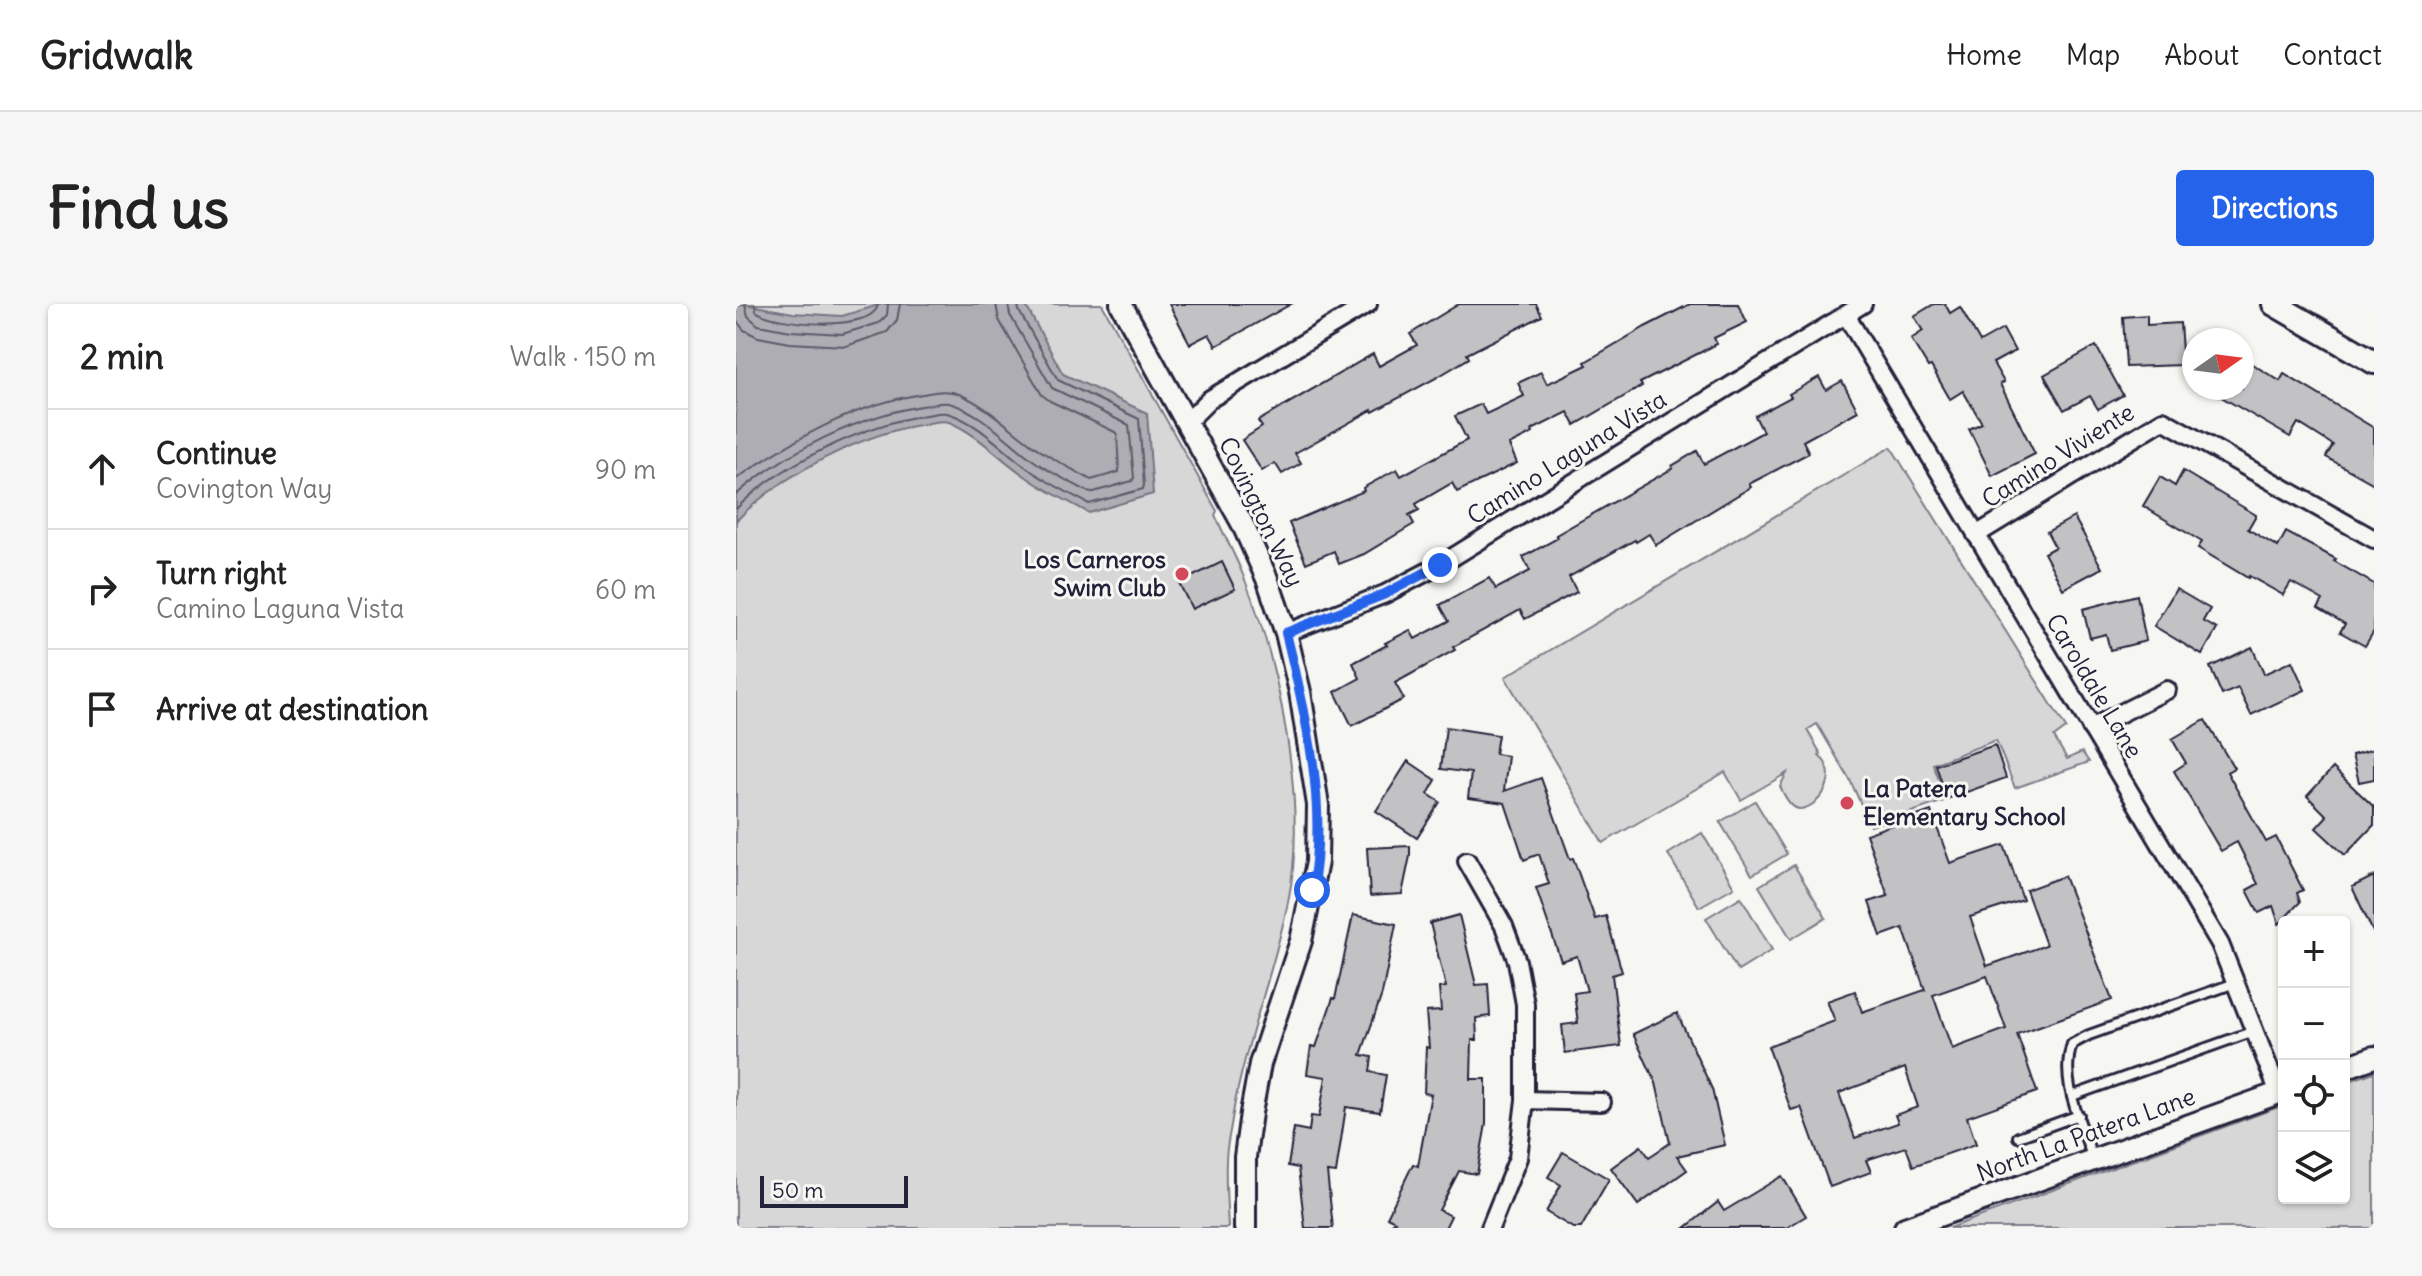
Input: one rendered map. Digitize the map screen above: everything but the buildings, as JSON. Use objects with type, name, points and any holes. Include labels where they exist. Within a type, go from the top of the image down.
[{"type":"main road","points":[[2274,304],[2374,362]]},
{"type":"street","name":"Covington Way","points":[[1121,304],[1242,523],[1268,581],[1286,633],[1300,692],[1318,805],[1317,862],[1301,941],[1260,1064],[1245,1157],[1245,1228]]},
{"type":"street","points":[[1187,422],[1210,399],[1368,304]]},
{"type":"street","name":"Camino Laguna Vista","points":[[1286,633],[1385,594],[1440,565],[1863,304]]},
{"type":"street","name":"Caroldale Lane","points":[[1846,315],[2220,944],[2278,1085]]},
{"type":"street","name":"Camino Viviente","points":[[1976,535],[2163,420],[2374,539]]},
{"type":"street","points":[[2091,728],[2167,690]]},
{"type":"street","points":[[1467,861],[1504,926],[1517,961],[1525,1004],[1525,1100],[1518,1158],[1490,1228]]},
{"type":"street","points":[[2350,1066],[2374,1057]]},
{"type":"street","name":"North La Patera Lane","points":[[1905,1228],[2278,1093]]},
{"type":"street","points":[[1525,1100],[1602,1102]]},
{"type":"lane","points":[[2093,1160],[2068,1082],[2067,1059],[2072,1044],[2089,1035],[2235,983]]},
{"type":"lane","points":[[2072,1096],[2254,1031]]},
{"type":"lane","points":[[2018,1137],[2079,1115]]},
{"type":"shaded area","points":[[736,304],[1102,304],[1217,511],[1215,515],[1256,611],[1279,693],[1287,736],[1295,823],[1288,902],[1237,1091],[1227,1145],[1228,1228],[736,1228]]},
{"type":"shaded area","points":[[1891,447],[2066,728],[2054,737],[2067,759],[2082,752],[2089,762],[2015,788],[1996,740],[1933,764],[1947,800],[1871,826],[1850,780],[1817,724],[1807,730],[1821,754],[1819,756],[1825,763],[1829,779],[1822,795],[1809,807],[1797,809],[1785,797],[1780,786],[1787,773],[1741,800],[1725,772],[1603,843],[1505,677]]},
{"type":"shaded area","points":[[1755,801],[1787,854],[1752,875],[1720,822]]},
{"type":"shaded area","points":[[1702,833],[1734,887],[1699,907],[1668,854]]},
{"type":"shaded area","points":[[1794,865],[1826,918],[1791,939],[1759,886]]},
{"type":"shaded area","points":[[1741,897],[1772,950],[1738,971],[1706,918]]},
{"type":"shaded area","points":[[2374,1072],[2374,1228],[1949,1228],[2278,1107],[2278,1204],[2350,1204],[2350,1081]]},
{"type":"water","points":[[744,304],[793,313],[842,316],[882,304],[1025,304],[1063,374],[1147,413],[1153,494],[1089,513],[1032,481],[970,433],[949,422],[940,421],[876,436],[824,459],[775,488],[736,521],[736,307]]},
{"type":"place","name":"Los Carneros Swim Club","points":[[1182,574]]},
{"type":"place","name":"La Patera Elementary School","points":[[1847,803]]},
{"type":"route","points":[[1312,890],[1317,862],[1318,805],[1300,692],[1286,633],[1385,594],[1440,565]]}]
